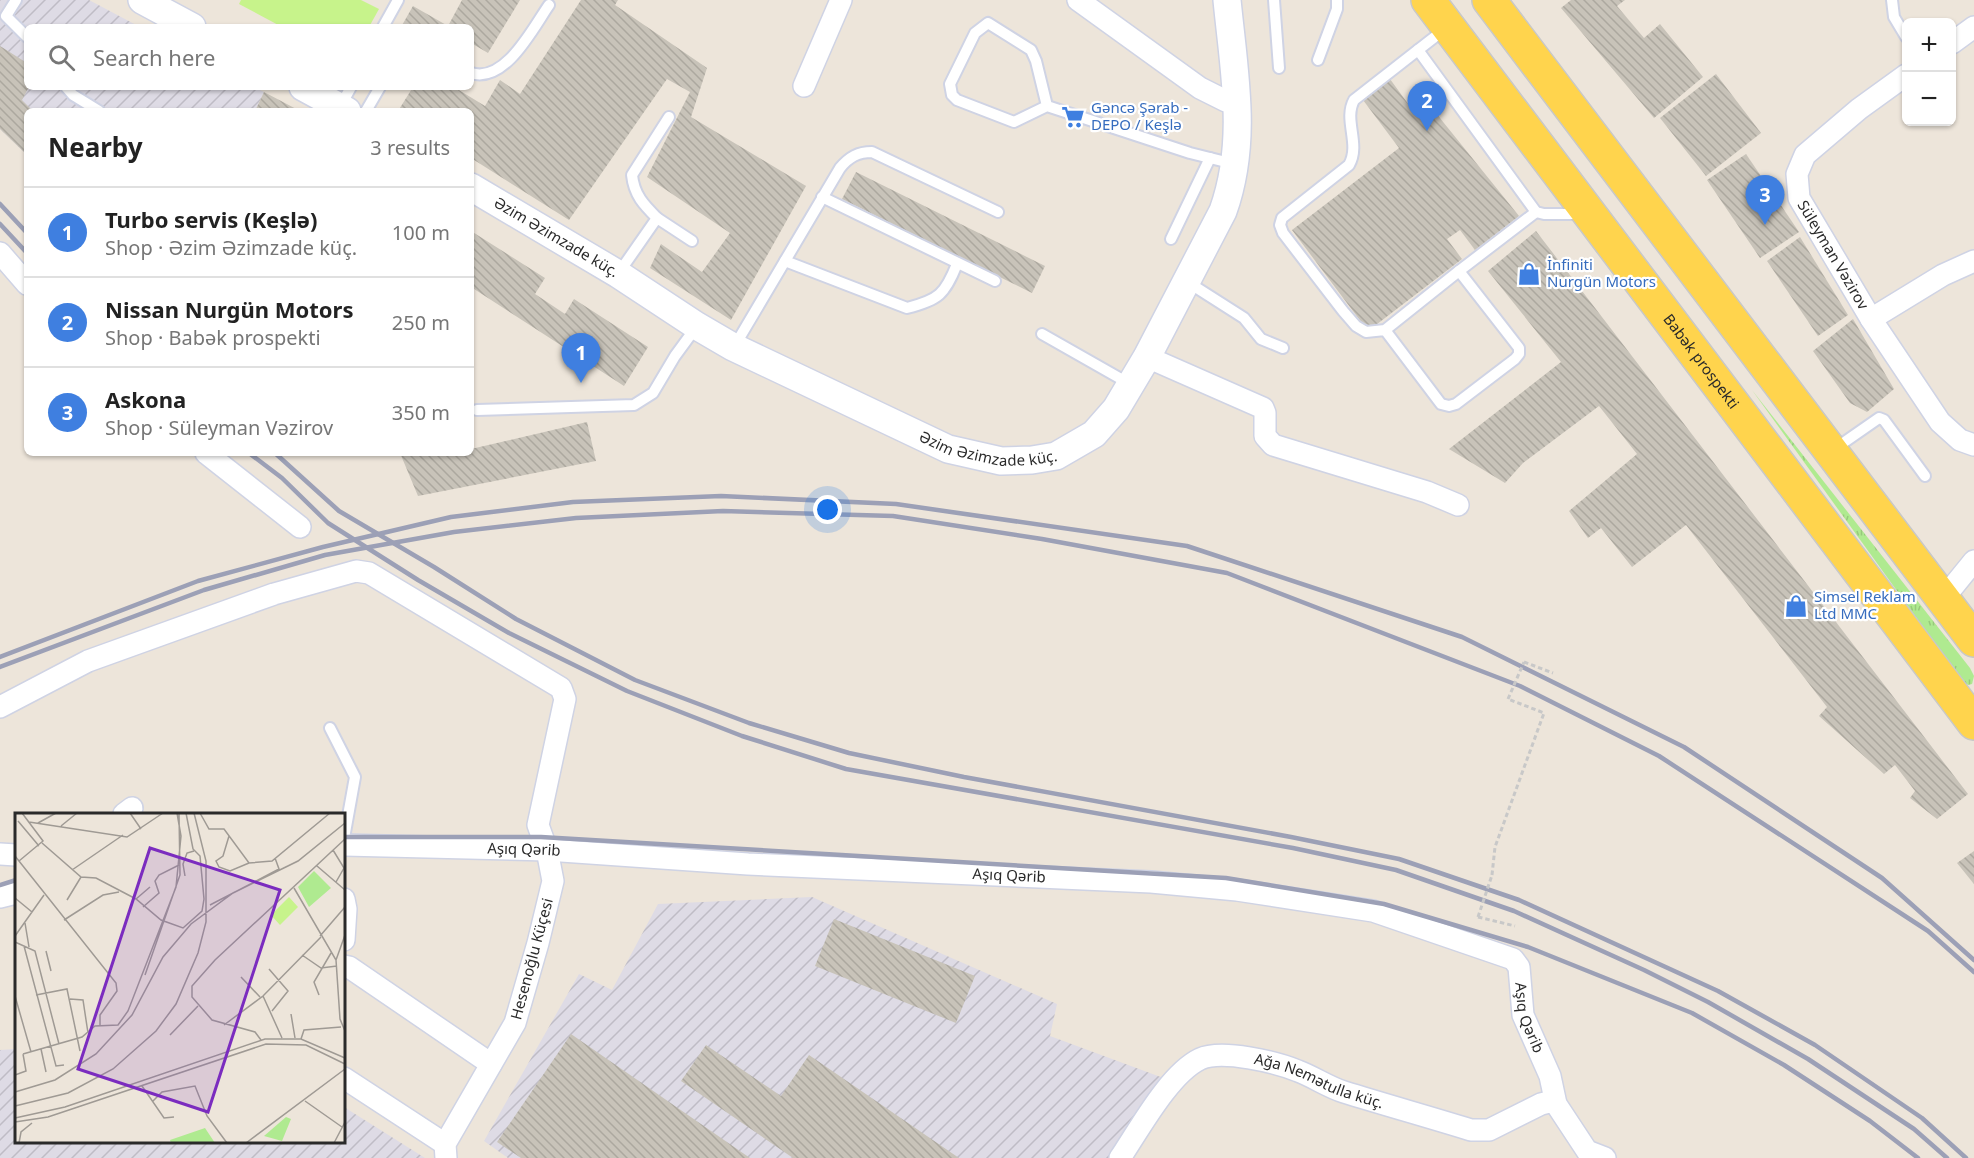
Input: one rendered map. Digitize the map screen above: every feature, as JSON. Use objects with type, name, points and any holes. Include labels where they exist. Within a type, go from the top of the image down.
[{"type":"main road","name":"Babək prospekti","points":[[1428,0],[1974,723]]},
{"type":"main road","points":[[1489,0],[1974,640]]},
{"type":"main road","points":[[1697,357],[1787,458],[1966,696],[1974,701]]},
{"type":"main road","points":[[1872,507],[1921,590],[1974,660]]},
{"type":"street","points":[[142,0],[186,24]]},
{"type":"street","points":[[804,86],[841,0]]},
{"type":"street","points":[[1078,0],[1200,88],[1226,101],[1237,101]]},
{"type":"street","name":"Əzim Əzimzade küç.","points":[[474,189],[618,274],[734,348],[948,449],[1001,461],[1032,460],[1056,456],[1094,435],[1116,409],[1147,357],[1231,189],[1223,161],[1238,145],[1237,101],[1227,0]]},
{"type":"street","points":[[1956,40],[1974,27]]},
{"type":"street","name":"Süleyman Vəzirov","points":[[1902,78],[1859,109],[1805,155],[1797,174],[1799,198],[1871,318],[1940,422],[1960,440],[1974,445]]},
{"type":"street","points":[[311,90],[351,104]]},
{"type":"street","points":[[0,253],[24,281]]},
{"type":"street","points":[[1871,318],[1942,275],[1974,261]]},
{"type":"street","points":[[1147,357],[1263,408],[1265,436],[1273,445],[1427,492],[1458,505]]},
{"type":"street","points":[[210,456],[300,527]]},
{"type":"street","points":[[1943,599],[1974,561]]},
{"type":"street","name":"Hesenoğlu Küçesi","points":[[0,707],[99,657],[274,594],[356,571],[369,573],[561,688],[565,699],[538,825],[547,850],[553,881],[515,1023],[445,1151]]},
{"type":"street","name":"Aşıq Qərib","points":[[345,845],[547,850],[748,864],[1151,882],[1237,890],[1373,911],[1513,959],[1519,967],[1523,1015],[1550,1076],[1556,1104]]},
{"type":"street","points":[[0,854],[15,855]]},
{"type":"street","points":[[0,897],[15,893]]},
{"type":"street","points":[[345,910],[345,930]]},
{"type":"street","points":[[345,966],[432,1022],[491,1064]]},
{"type":"street","name":"Ağa Nemətulla küç.","points":[[1120,1158],[1174,1080],[1190,1065],[1202,1058],[1224,1055],[1239,1056],[1297,1070],[1341,1091],[1471,1130],[1489,1130],[1541,1104],[1556,1104]]},
{"type":"street","points":[[345,1079],[445,1151]]},
{"type":"street","points":[[1556,1104],[1587,1150],[1605,1158]]},
{"type":"lane","points":[[16,0],[3,14],[24,34]]},
{"type":"lane","points":[[385,24],[398,0]]},
{"type":"lane","points":[[1274,0],[1280,68]]},
{"type":"lane","points":[[1318,60],[1337,9],[1337,0]]},
{"type":"lane","points":[[1892,0],[1894,17],[1902,31]]},
{"type":"lane","points":[[474,73],[489,73],[504,66],[549,5]]},
{"type":"lane","points":[[1047,105],[1031,50],[988,23],[980,27],[950,84],[951,95],[957,100],[1014,122],[1047,105],[1190,153],[1223,161],[1171,239]]},
{"type":"lane","points":[[1448,27],[1354,100],[1350,109],[1354,150],[1349,165],[1282,218],[1280,225],[1290,242],[1356,326],[1366,332],[1385,330],[1536,212]]},
{"type":"lane","points":[[1418,51],[1536,212],[1589,214]]},
{"type":"lane","points":[[69,90],[94,108]]},
{"type":"lane","points":[[351,104],[375,90]]},
{"type":"lane","points":[[669,117],[632,176],[636,193],[642,202],[657,218],[692,242]]},
{"type":"lane","points":[[734,348],[822,197],[844,163],[860,152],[872,152],[998,212]]},
{"type":"lane","points":[[822,197],[995,281]]},
{"type":"lane","points":[[618,274],[657,218]]},
{"type":"lane","points":[[785,261],[907,308],[927,303],[940,294],[949,284],[957,264]]},
{"type":"lane","points":[[1385,330],[1441,404],[1449,406],[1456,404],[1515,359],[1519,354],[1519,348],[1459,271]]},
{"type":"lane","points":[[1186,280],[1244,318],[1264,341],[1283,348]]},
{"type":"lane","points":[[477,410],[634,405],[653,393],[675,356],[697,326]]},
{"type":"lane","points":[[1042,334],[1130,384]]},
{"type":"lane","points":[[1830,452],[1879,418],[1884,420],[1925,476]]},
{"type":"lane","points":[[330,728],[355,777],[345,832]]},
{"type":"path","points":[[1515,926],[1478,917],[1492,874],[1495,847],[1544,713],[1508,699],[1524,662],[1553,673]]},
{"type":"shaded area","points":[[0,0],[89,0],[134,24],[24,24],[24,90],[260,90],[264,92],[256,108],[24,108],[24,152],[0,129]]},
{"type":"shaded area","points":[[812,897],[1057,1004],[1050,1036],[1166,1079],[1113,1158],[508,1158],[484,1141],[579,974],[612,990],[658,904]]},
{"type":"shaded area","points":[[15,1049],[15,1143],[345,1143],[345,1108],[425,1158],[0,1158],[0,1050]]},
{"type":"green space","points":[[241,0],[361,0],[379,9],[371,24],[276,24],[239,4]]},
{"type":"green space","points":[[1752,390],[1970,668],[1974,676],[1972,684],[1968,685],[1962,681]]},
{"type":"building","points":[[462,0],[520,0],[488,53],[474,45],[474,24],[449,24]]},
{"type":"building","points":[[581,0],[618,0],[615,5],[707,68],[691,117],[806,186],[731,320],[650,268],[661,244],[702,272],[730,233],[647,177],[690,92],[667,79],[569,220],[474,160],[474,108],[400,108],[411,90],[459,90],[485,106],[500,80],[520,94]]},
{"type":"building","points":[[1571,0],[1625,0],[1617,6],[1644,38],[1660,24],[1703,77],[1654,118],[1561,8]]},
{"type":"building","points":[[413,6],[444,24],[403,24]]},
{"type":"building","points":[[0,46],[24,61],[24,90],[27,90],[22,100],[30,108],[24,108],[24,152],[0,129]]},
{"type":"building","points":[[1716,74],[1761,133],[1706,176],[1660,118]]},
{"type":"building","points":[[1390,79],[1414,112],[1427,102],[1519,216],[1475,250],[1460,230],[1447,239],[1462,259],[1368,331],[1292,230],[1399,148],[1363,100]]},
{"type":"building","points":[[264,92],[294,108],[256,108]]},
{"type":"building","points":[[1746,154],[1799,232],[1760,258],[1707,180]]},
{"type":"building","points":[[856,172],[1045,266],[1032,293],[842,199]]},
{"type":"building","points":[[1536,231],[1968,794],[1937,819],[1910,798],[1915,791],[1895,765],[1884,774],[1819,716],[1827,707],[1686,525],[1632,567],[1601,528],[1588,538],[1569,511],[1637,454],[1599,406],[1523,463],[1505,483],[1449,449],[1561,362],[1488,271]]},
{"type":"building","points":[[474,233],[545,278],[535,294],[565,314],[574,299],[648,347],[624,386],[474,289]]},
{"type":"building","points":[[1800,237],[1848,315],[1818,336],[1767,261]]},
{"type":"building","points":[[1853,319],[1894,389],[1867,412],[1850,403],[1813,351]]},
{"type":"building","points":[[587,422],[596,461],[418,496],[401,456],[474,456],[474,448]]},
{"type":"building","points":[[1974,851],[1974,884],[1957,863]]},
{"type":"building","points":[[834,919],[975,976],[956,1023],[815,966]]},
{"type":"building","points":[[571,1034],[750,1158],[521,1158],[497,1142]]},
{"type":"building","points":[[706,1045],[781,1096],[809,1055],[959,1158],[793,1158],[681,1081]]},
{"type":"railway","points":[[0,204],[24,230]]},
{"type":"railway","points":[[0,224],[24,250]]},
{"type":"railway","points":[[253,456],[282,478],[328,523],[418,580],[509,633],[627,691],[742,736],[846,769],[1293,848],[1396,870],[1514,911],[1708,1002],[1808,1059],[1914,1129],[1947,1158]]},
{"type":"railway","points":[[278,456],[339,511],[516,619],[635,680],[749,723],[849,753],[964,777],[1399,859],[1519,900],[1718,991],[1815,1045],[1922,1118],[1966,1158]]},
{"type":"railway","points":[[0,657],[198,581],[323,547],[451,517],[573,502],[721,496],[896,504],[1187,546],[1462,637],[1684,747],[1882,878],[1974,960]]},
{"type":"railway","points":[[0,667],[204,590],[325,555],[454,532],[576,518],[723,511],[893,516],[1042,539],[1227,573],[1520,686],[1659,756],[1928,931],[1974,972]]},
{"type":"railway","points":[[345,837],[541,837],[1226,878],[1384,904],[1528,947],[1692,1013],[1784,1065],[1870,1121],[1918,1158]]},
{"type":"railway","points":[[0,885],[15,880]]},
{"type":"place","name":"Gəncə Şərab - DEPO / Keşlə","points":[[1073,117]]},
{"type":"place","name":"Nissan Nurgün Motors","points":[[1427,131]]},
{"type":"place","name":"Askona","points":[[1765,225]]},
{"type":"place","name":"İnfiniti Nurgün Motors","points":[[1529,274]]},
{"type":"place","name":"Turbo servis (Keşlə)","points":[[581,383]]},
{"type":"place","name":"Simsel Reklam Ltd MMC","points":[[1796,606]]}]
